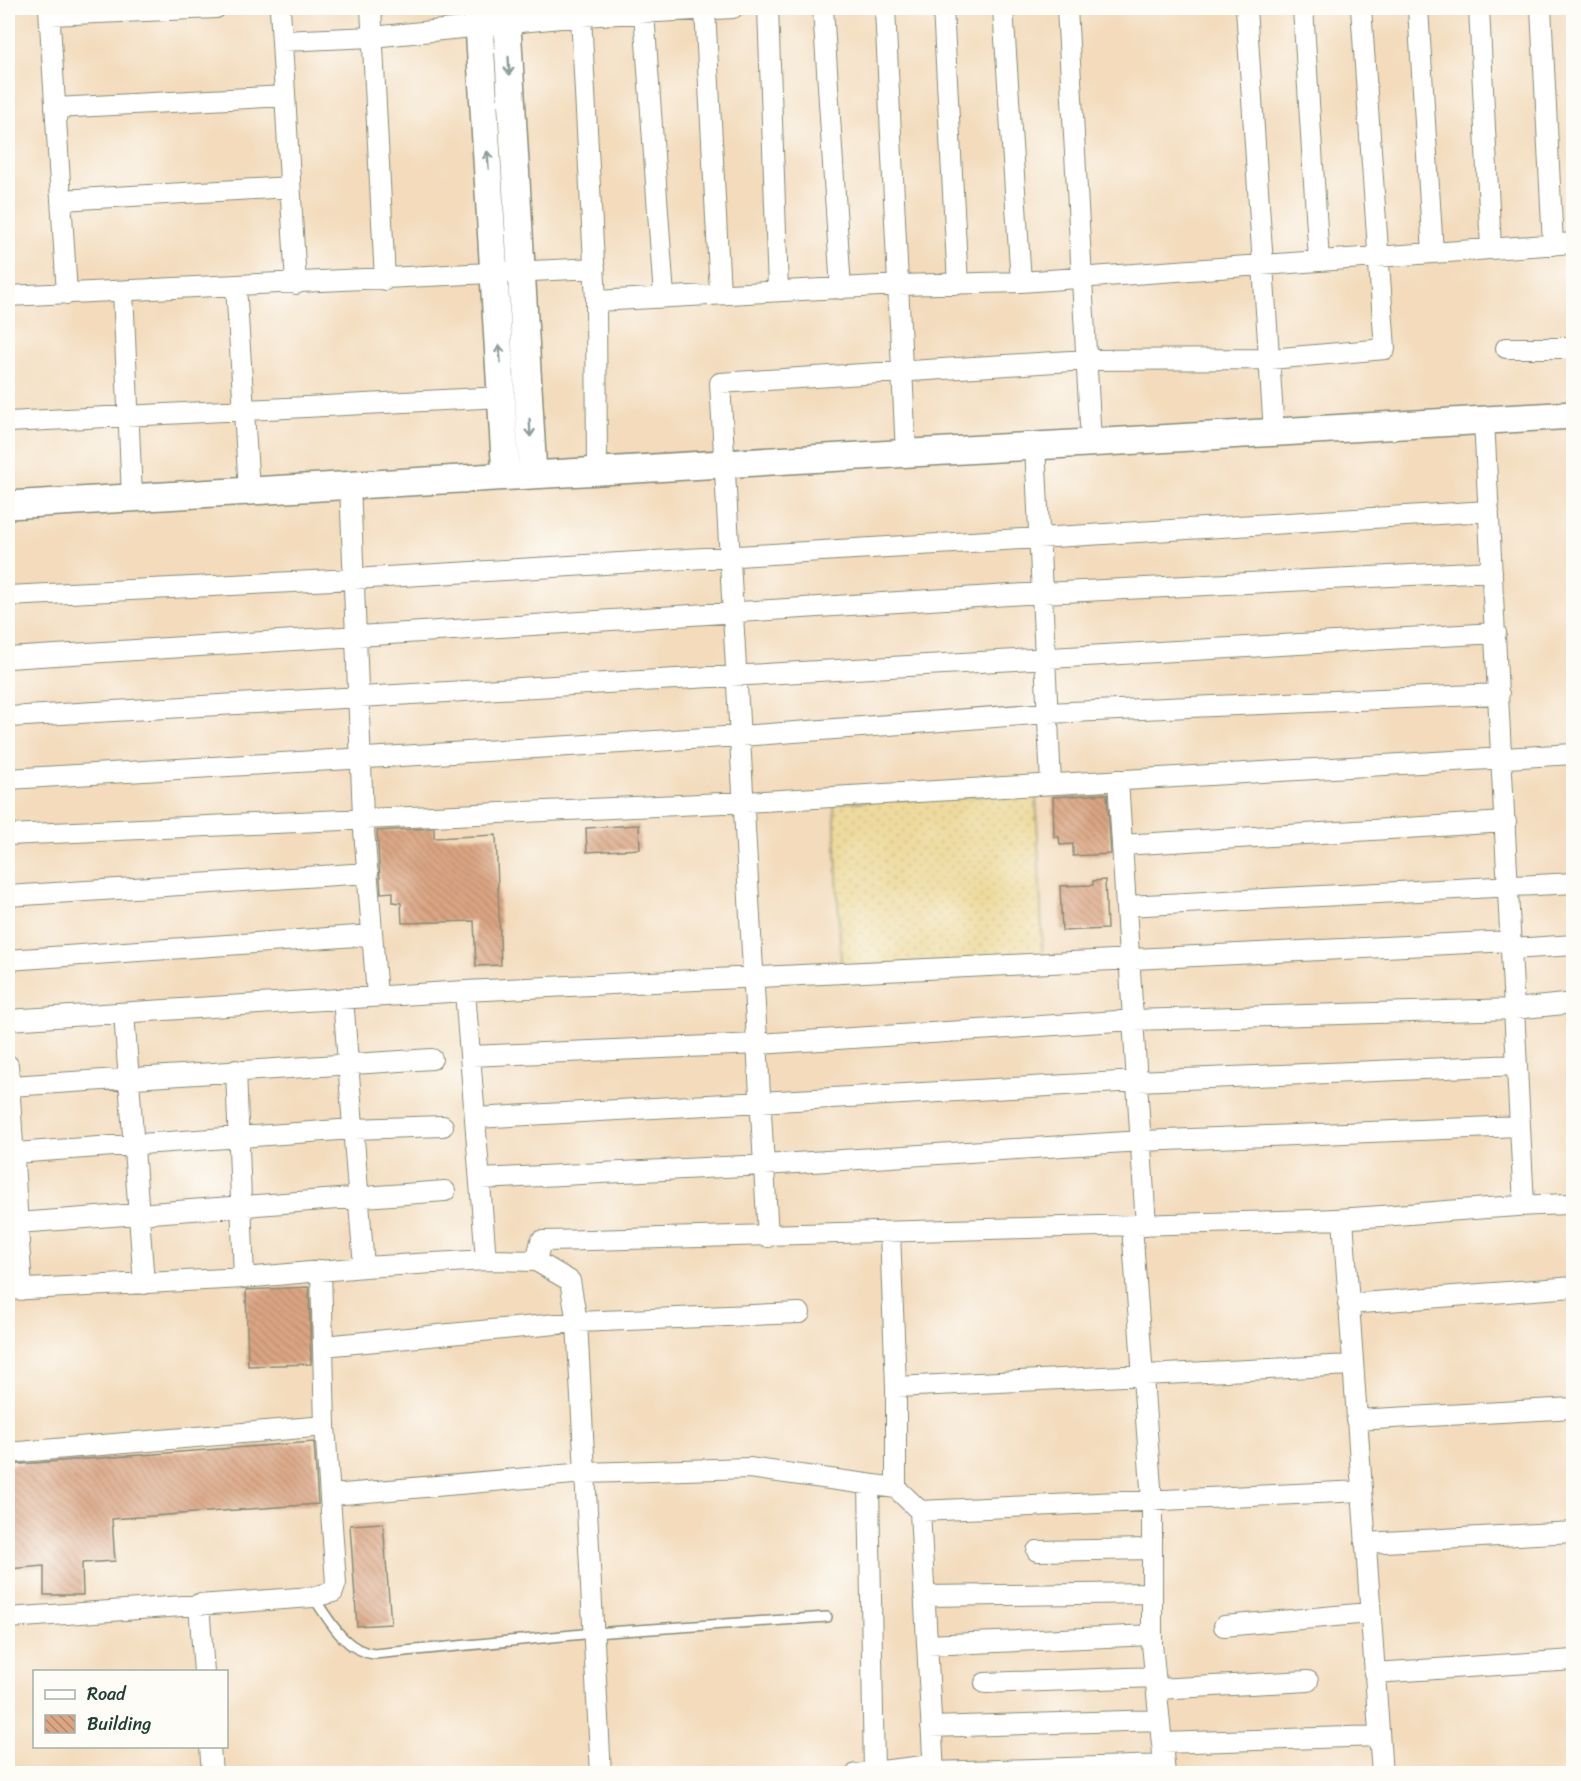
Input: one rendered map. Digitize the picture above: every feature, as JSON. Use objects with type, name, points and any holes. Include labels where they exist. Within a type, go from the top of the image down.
[{"type":"street","points":[[67,294],[50,11],[216,8]]},
{"type":"street","points":[[280,8],[296,284]]},
{"type":"street","points":[[371,8],[385,280]]},
{"type":"street","points":[[282,41],[372,37],[478,17],[644,14],[733,8]]},
{"type":"street","points":[[768,8],[778,290]]},
{"type":"street","points":[[823,8],[841,289]]},
{"type":"street","points":[[885,8],[906,453]]},
{"type":"street","points":[[943,8],[958,284]]},
{"type":"street","points":[[1003,8],[1021,282]]},
{"type":"street","points":[[1067,8],[1091,442]]},
{"type":"street","points":[[1246,8],[1274,432]]},
{"type":"street","points":[[1303,8],[1319,261]]},
{"type":"street","points":[[768,1237],[720,383],[1087,360],[1269,359],[1385,349],[1361,8]]},
{"type":"street","points":[[1418,8],[1433,253]]},
{"type":"street","points":[[1479,8],[1491,249]]},
{"type":"street","points":[[1541,8],[1553,245]]},
{"type":"street","points":[[705,9],[720,293]]},
{"type":"street","points":[[644,14],[664,297]]},
{"type":"street","points":[[506,15],[509,274],[502,397],[506,476]]},
{"type":"street","points":[[581,16],[595,268],[597,470]]},
{"type":"street","points":[[478,17],[533,474]]},
{"type":"street","points":[[56,108],[285,96]]},
{"type":"street","points":[[61,200],[290,187]]},
{"type":"street","points":[[596,301],[778,290],[1021,282],[1574,243]]},
{"type":"street","points":[[8,296],[385,280],[595,268]]},
{"type":"street","points":[[236,286],[249,490]]},
{"type":"street","points":[[123,291],[132,497]]},
{"type":"street","points":[[1506,348],[1574,348]]},
{"type":"street","points":[[8,422],[502,397]]},
{"type":"street","points":[[8,505],[1574,415]]},
{"type":"street","points":[[1484,420],[1524,1205]]},
{"type":"street","points":[[1035,446],[1051,784]]},
{"type":"street","points":[[350,484],[363,817],[377,996]]},
{"type":"street","points":[[8,596],[354,579],[1489,511]]},
{"type":"street","points":[[8,658],[356,638],[1042,593],[1492,571]]},
{"type":"street","points":[[8,717],[737,677],[1045,656],[1496,633]]},
{"type":"street","points":[[8,778],[741,736],[1047,713],[1499,694]]},
{"type":"street","points":[[8,836],[363,817],[745,802],[1574,754]]},
{"type":"street","points":[[869,1484],[865,1772],[1164,1769],[1152,1635],[1152,1501],[1144,1373],[1139,1226],[1141,1141],[1118,780]]},
{"type":"street","points":[[1122,845],[1506,822]]},
{"type":"street","points":[[8,896],[368,873]]},
{"type":"street","points":[[1126,906],[1574,883]]},
{"type":"street","points":[[8,960],[372,934]]},
{"type":"street","points":[[8,1020],[465,991],[1130,958],[1512,945],[1574,945]]},
{"type":"street","points":[[465,991],[486,1260]]},
{"type":"street","points":[[343,998],[364,1267]]},
{"type":"street","points":[[470,1056],[758,1044],[1133,1020],[1515,1009],[1574,1004]]},
{"type":"street","points":[[124,1013],[144,1284]]},
{"type":"street","points":[[10,1086],[432,1059]]},
{"type":"street","points":[[8,1065],[18,1223],[15,1290],[244,1278],[321,1270],[486,1260],[536,1261],[570,1281],[577,1322],[601,1773]]},
{"type":"street","points":[[475,1118],[1137,1081],[1518,1065]]},
{"type":"street","points":[[236,1070],[244,1278]]},
{"type":"street","points":[[14,1153],[353,1129],[443,1126]]},
{"type":"street","points":[[480,1179],[764,1165],[1141,1141],[1520,1126]]},
{"type":"street","points":[[18,1223],[445,1191]]},
{"type":"street","points":[[536,1261],[541,1241],[768,1237],[1343,1219],[1524,1205],[1574,1204]]},
{"type":"street","points":[[1343,1219],[1382,1773]]},
{"type":"street","points":[[890,1233],[896,1387],[896,1488]]},
{"type":"street","points":[[8,1618],[327,1596],[333,1592],[336,1583],[332,1495],[325,1426],[321,1270]]},
{"type":"street","points":[[1348,1304],[1574,1287]]},
{"type":"street","points":[[323,1346],[577,1322],[800,1313]]},
{"type":"street","points":[[896,1387],[1144,1373],[1352,1365]]},
{"type":"street","points":[[1356,1420],[1574,1408]]},
{"type":"street","points":[[8,1453],[325,1426]]},
{"type":"street","points":[[332,1495],[585,1473],[749,1468],[896,1488],[920,1511],[933,1770]]},
{"type":"street","points":[[920,1511],[1362,1491]]},
{"type":"street","points":[[1365,1543],[1574,1532]]},
{"type":"street","points":[[1037,1551],[1152,1549]]},
{"type":"street","points":[[924,1596],[1152,1593]]},
{"type":"street","points":[[199,1604],[204,1670]]},
{"type":"street","points":[[1224,1626],[1369,1613]]},
{"type":"street","points":[[927,1645],[1152,1635]]},
{"type":"street","points":[[1374,1673],[1574,1660]]},
{"type":"street","points":[[985,1683],[1308,1681]]},
{"type":"street","points":[[931,1727],[1160,1720]]},
{"type":"street","points":[[1162,1743],[1379,1736]]},
{"type":"street","points":[[210,1748],[212,1773]]},
{"type":"lane","points":[[313,1597],[346,1643],[360,1652],[374,1654],[594,1633],[827,1617]]},
{"type":"sand","points":[[1036,793],[1043,958],[841,967],[834,803]]},
{"type":"building","points":[[1107,794],[1111,854],[1073,856],[1073,844],[1060,845],[1059,837],[1054,837],[1053,797]]},
{"type":"building","points":[[639,825],[640,849],[587,852],[586,828]]},
{"type":"building","points":[[434,828],[434,838],[496,835],[501,965],[476,966],[474,921],[402,923],[401,903],[393,902],[393,892],[381,893],[377,831]]},
{"type":"building","points":[[1105,880],[1107,929],[1062,931],[1060,886],[1093,885],[1093,881]]},
{"type":"building","points":[[309,1287],[311,1364],[248,1366],[246,1290]]},
{"type":"building","points":[[314,1442],[318,1504],[112,1519],[115,1561],[82,1563],[83,1595],[44,1595],[44,1566],[8,1569],[8,1465]]},
{"type":"building","points":[[383,1523],[391,1624],[357,1626],[350,1525]]}]
